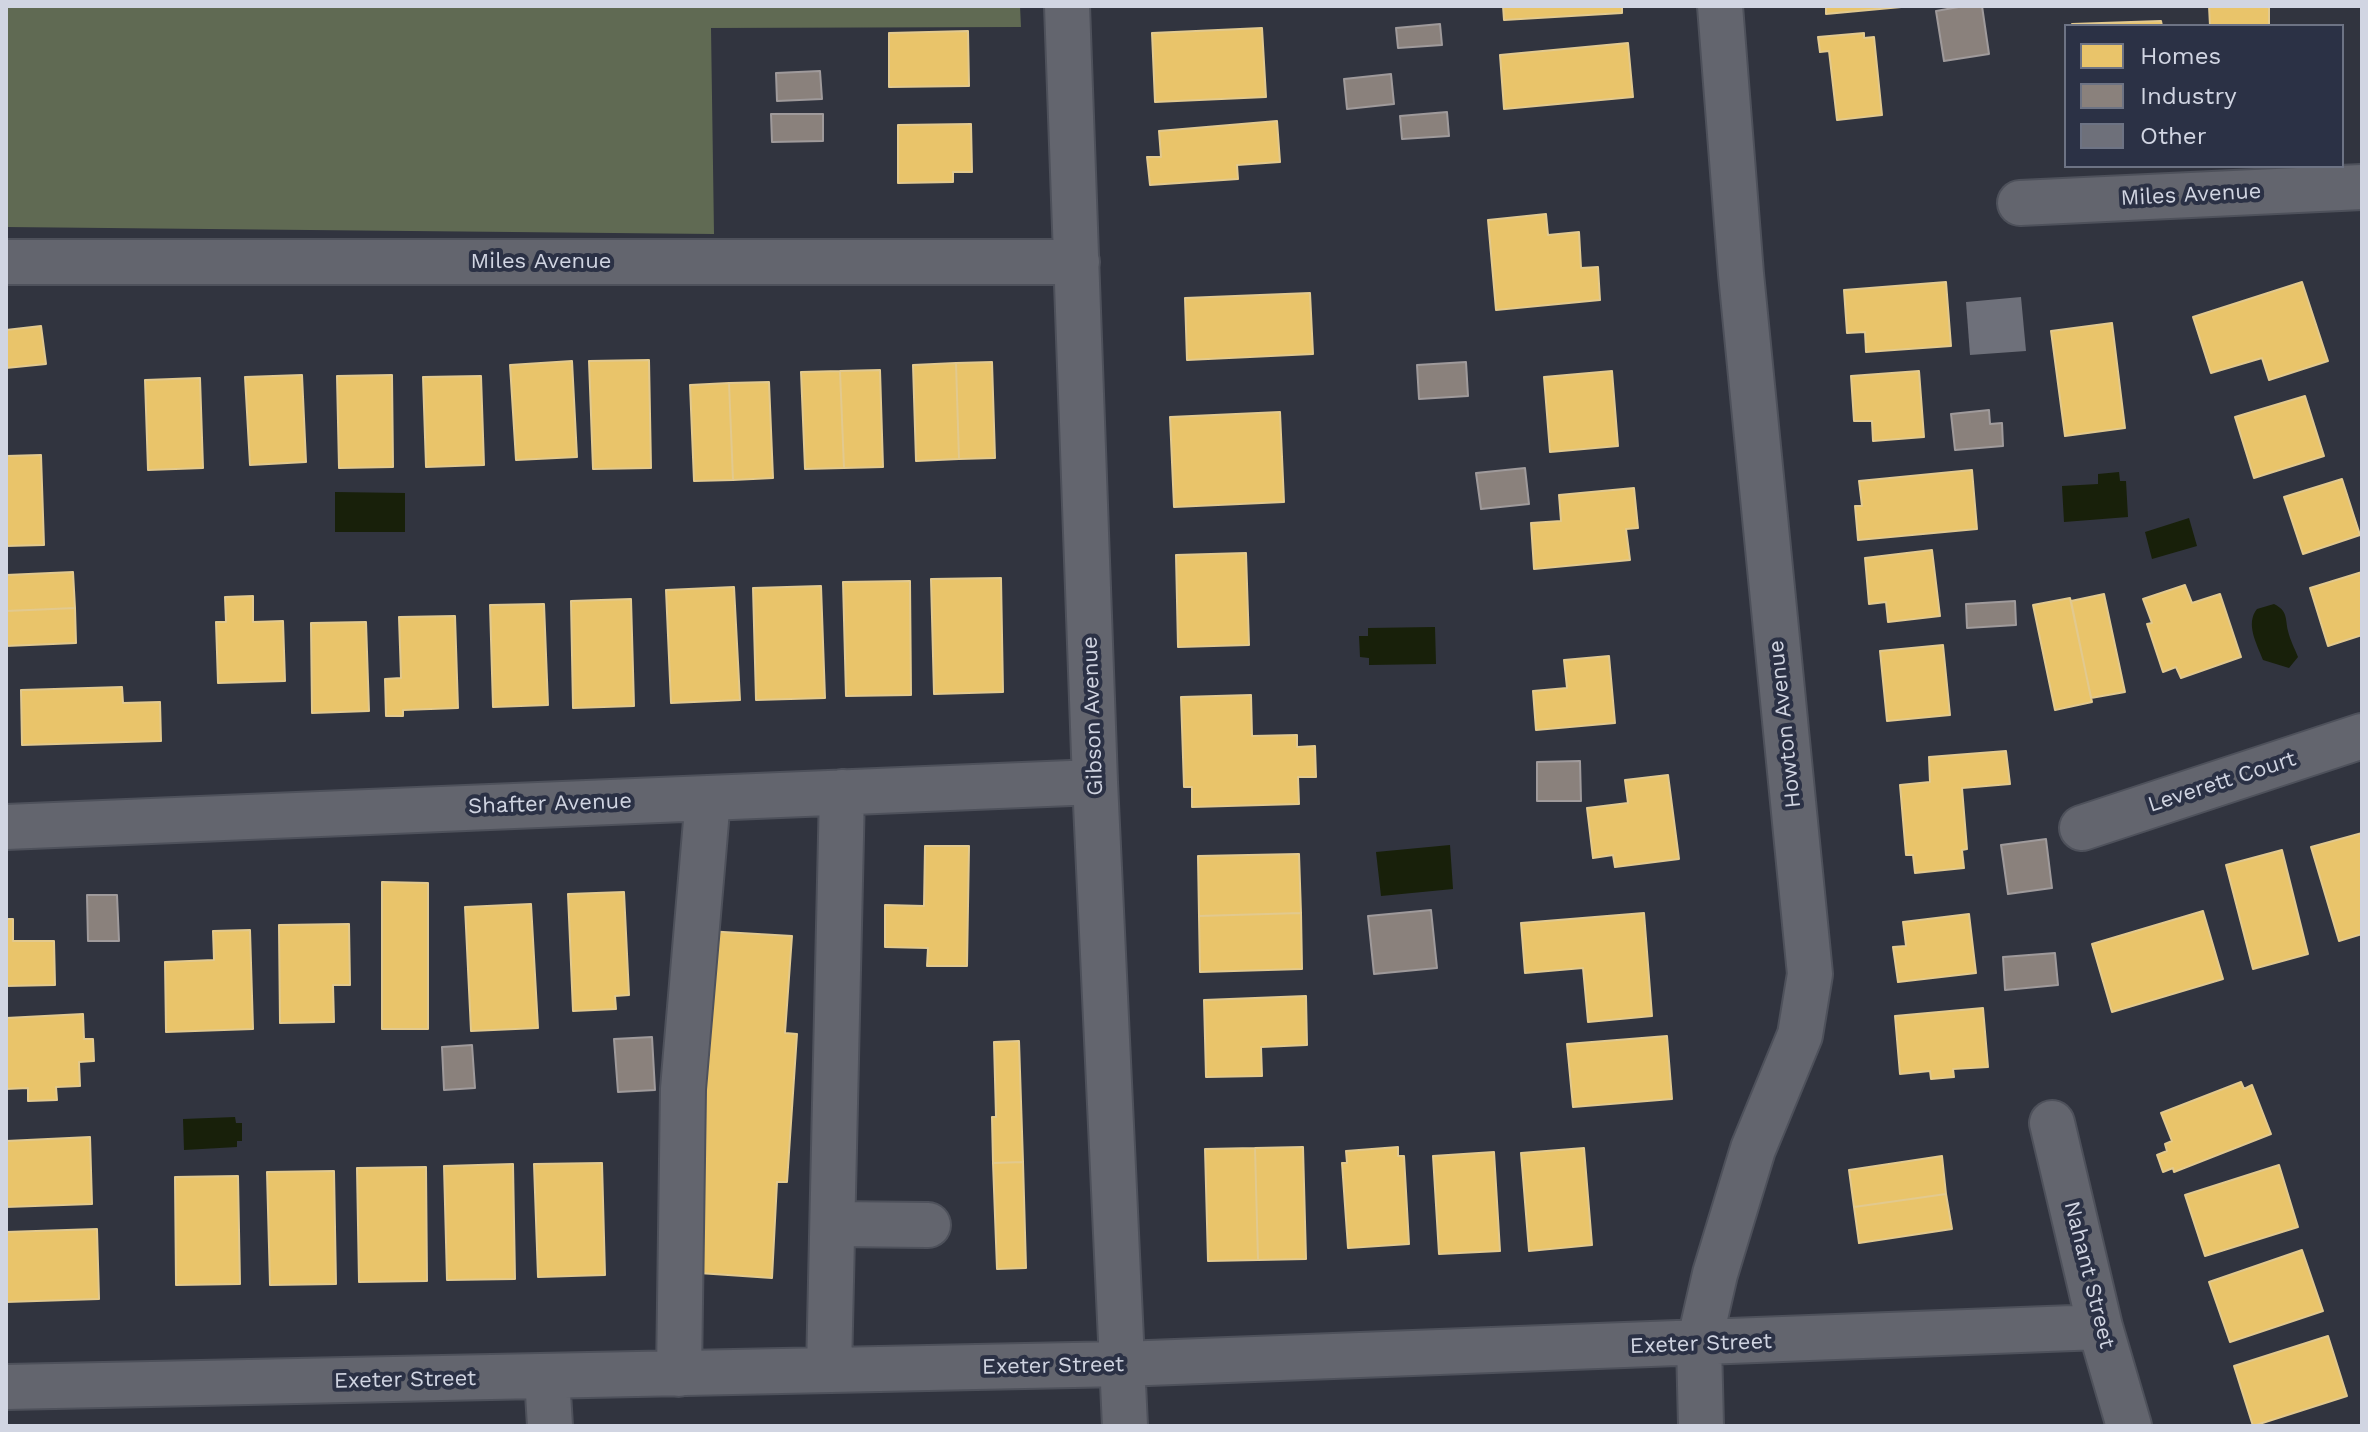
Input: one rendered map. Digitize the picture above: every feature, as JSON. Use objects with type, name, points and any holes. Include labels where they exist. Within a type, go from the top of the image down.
[{"type":"street","name":"Gibson Avenue","points":[[1067,6],[1095,782],[1125,1426]]},
{"type":"street","name":"Howton Avenue","points":[[1701,1426],[1699,1344],[1715,1274],[1753,1149],[1800,1035],[1810,974],[1741,274],[1720,6]]},
{"type":"street","name":"Miles Avenue","points":[[2020,203],[2362,187]]},
{"type":"street","name":"Miles Avenue","points":[[6,262],[1077,262]]},
{"type":"street","name":"Leverett Court","points":[[2082,828],[2362,736]]},
{"type":"street","name":"Shafter Avenue","points":[[6,827],[1095,782]]},
{"type":"street","points":[[829,1370],[842,792]]},
{"type":"street","points":[[679,1374],[683,1089],[708,798]]},
{"type":"street","name":"Nahant Street","points":[[2052,1123],[2100,1327],[2129,1426]]},
{"type":"street","points":[[833,1224],[928,1225]]},
{"type":"street","name":"Exeter Street","points":[[6,1387],[1122,1364],[2100,1327]]},
{"type":"street","points":[[547,1377],[550,1426]]},
{"type":"shaded area","points":[[6,6],[1020,6],[1021,27],[711,28],[714,234],[6,227]]},
{"type":"shaded area","points":[[2119,472],[2120,481],[2126,481],[2128,517],[2064,522],[2062,486],[2098,484],[2098,474]]},
{"type":"shaded area","points":[[335,492],[405,493],[405,532],[335,532]]},
{"type":"shaded area","points":[[2189,518],[2197,546],[2152,559],[2145,532]]},
{"type":"shaded area","points":[[2274,604],[2284,612],[2298,657],[2289,668],[2263,660],[2253,634],[2252,621],[2257,609]]},
{"type":"shaded area","points":[[1435,627],[1436,664],[1369,665],[1369,658],[1360,657],[1359,636],[1368,636],[1368,628]]},
{"type":"shaded area","points":[[1450,845],[1453,889],[1381,896],[1376,852]]},
{"type":"shaded area","points":[[235,1117],[236,1123],[242,1123],[242,1141],[237,1141],[237,1147],[184,1150],[183,1119]]},
{"type":"building: Homes","points":[[1503,6],[1622,6],[1622,13],[1504,20]]},
{"type":"building: Homes","points":[[1826,6],[1912,6],[1826,14]]},
{"type":"building: Homes","points":[[2209,6],[2269,6],[2269,24],[2210,24]]},
{"type":"building: Homes","points":[[2161,21],[2162,24],[2072,24]]},
{"type":"building: Homes","points":[[1262,28],[1266,97],[1155,102],[1152,33]]},
{"type":"building: Homes","points":[[968,31],[969,86],[889,87],[889,33]]},
{"type":"building: Homes","points":[[1864,33],[1864,38],[1874,37],[1882,115],[1837,120],[1829,51],[1820,52],[1818,37]]},
{"type":"building: Homes","points":[[1628,43],[1633,97],[1504,109],[1500,55]]},
{"type":"building: Homes","points":[[1277,121],[1280,162],[1237,165],[1238,179],[1150,185],[1147,157],[1161,157],[1159,131]]},
{"type":"building: Homes","points":[[971,124],[972,172],[953,172],[953,182],[898,183],[898,125]]},
{"type":"building: Homes","points":[[1546,214],[1548,235],[1579,232],[1581,268],[1598,267],[1600,300],[1496,310],[1488,220]]},
{"type":"building: Homes","points":[[1946,282],[1951,346],[1866,352],[1865,332],[1847,333],[1844,290]]},
{"type":"building: Homes","points":[[2302,282],[2328,361],[2269,380],[2262,358],[2211,373],[2193,317]]},
{"type":"building: Homes","points":[[1310,293],[1313,354],[1187,360],[1185,298]]},
{"type":"building: Homes","points":[[2112,323],[2125,428],[2065,436],[2051,331]]},
{"type":"building: Homes","points":[[41,326],[46,364],[6,368],[6,330]]},
{"type":"building: Homes","points":[[649,360],[651,468],[593,469],[589,361]]},
{"type":"building: Homes","points":[[572,361],[577,457],[516,460],[510,365]]},
{"type":"building: Homes","points":[[992,362],[995,458],[959,459],[956,363]]},
{"type":"building: Homes","points":[[956,363],[959,459],[916,461],[913,365]]},
{"type":"building: Homes","points":[[880,370],[883,467],[844,468],[840,371]]},
{"type":"building: Homes","points":[[840,371],[844,468],[805,469],[801,372]]},
{"type":"building: Homes","points":[[1612,371],[1618,446],[1550,452],[1544,377]]},
{"type":"building: Homes","points":[[1919,371],[1924,437],[1873,441],[1872,421],[1854,421],[1851,376]]},
{"type":"building: Homes","points":[[302,375],[306,462],[250,465],[245,377]]},
{"type":"building: Homes","points":[[392,375],[393,467],[339,468],[337,376]]},
{"type":"building: Homes","points":[[481,376],[484,465],[426,467],[423,377]]},
{"type":"building: Homes","points":[[200,378],[203,468],[148,470],[145,380]]},
{"type":"building: Homes","points":[[769,382],[773,478],[733,480],[729,383]]},
{"type":"building: Homes","points":[[729,383],[733,480],[694,481],[690,385]]},
{"type":"building: Homes","points":[[2305,396],[2324,456],[2254,478],[2235,417]]},
{"type":"building: Homes","points":[[1280,412],[1284,502],[1174,507],[1170,417]]},
{"type":"building: Homes","points":[[41,455],[44,545],[6,546],[6,456]]},
{"type":"building: Homes","points":[[1972,470],[1977,529],[1858,540],[1855,506],[1862,506],[1859,481]]},
{"type":"building: Homes","points":[[2342,479],[2360,535],[2303,554],[2284,497]]},
{"type":"building: Homes","points":[[1634,488],[1638,528],[1626,529],[1630,560],[1534,569],[1531,523],[1561,521],[1559,495]]},
{"type":"building: Homes","points":[[1932,550],[1940,616],[1888,622],[1886,602],[1869,604],[1865,558]]},
{"type":"building: Homes","points":[[1246,553],[1249,645],[1178,647],[1176,555]]},
{"type":"building: Homes","points":[[73,572],[75,608],[6,611],[6,575]]},
{"type":"building: Homes","points":[[2362,572],[2362,635],[2328,646],[2310,588]]},
{"type":"building: Homes","points":[[1001,578],[1003,692],[934,694],[931,579]]},
{"type":"building: Homes","points":[[910,581],[911,695],[846,696],[843,582]]},
{"type":"building: Homes","points":[[2185,585],[2192,603],[2220,594],[2241,657],[2181,678],[2176,667],[2163,672],[2147,624],[2152,623],[2143,599]]},
{"type":"building: Homes","points":[[821,586],[825,698],[756,700],[753,588]]},
{"type":"building: Homes","points":[[734,587],[740,700],[671,703],[666,590]]},
{"type":"building: Homes","points":[[2104,594],[2125,692],[2091,698],[2071,601]]},
{"type":"building: Homes","points":[[253,596],[253,622],[283,621],[285,681],[218,683],[216,622],[226,622],[225,597]]},
{"type":"building: Homes","points":[[2070,598],[2092,702],[2055,710],[2033,605]]},
{"type":"building: Homes","points":[[631,599],[634,706],[573,708],[571,601]]},
{"type":"building: Homes","points":[[544,604],[548,705],[493,707],[490,605]]},
{"type":"building: Homes","points":[[75,608],[76,643],[6,646],[6,611]]},
{"type":"building: Homes","points":[[455,616],[458,708],[403,710],[403,716],[386,716],[385,679],[401,678],[399,617]]},
{"type":"building: Homes","points":[[366,622],[369,711],[312,713],[311,623]]},
{"type":"building: Homes","points":[[1943,645],[1950,715],[1887,721],[1880,651]]},
{"type":"building: Homes","points":[[1609,656],[1615,723],[1536,730],[1533,691],[1567,688],[1564,660]]},
{"type":"building: Homes","points":[[122,687],[123,703],[160,702],[161,741],[22,745],[21,690]]},
{"type":"building: Homes","points":[[1251,695],[1252,736],[1297,735],[1297,747],[1315,746],[1316,777],[1298,777],[1299,804],[1192,807],[1192,787],[1184,787],[1181,697]]},
{"type":"building: Homes","points":[[2006,751],[2010,784],[1962,788],[1967,849],[1962,850],[1964,868],[1915,873],[1913,855],[1906,855],[1900,785],[1930,782],[1929,757]]},
{"type":"building: Homes","points":[[1668,775],[1679,859],[1615,867],[1613,855],[1593,858],[1587,808],[1628,803],[1625,780]]},
{"type":"building: Homes","points":[[2362,833],[2362,934],[2339,941],[2311,847]]},
{"type":"building: Homes","points":[[925,846],[969,846],[967,966],[927,966],[928,948],[885,947],[885,905],[924,906]]},
{"type":"building: Homes","points":[[2282,850],[2308,954],[2253,969],[2226,865]]},
{"type":"building: Homes","points":[[1299,854],[1301,913],[1199,916],[1198,856]]},
{"type":"building: Homes","points":[[382,882],[428,883],[428,1029],[382,1029]]},
{"type":"building: Homes","points":[[624,892],[629,995],[615,996],[616,1009],[573,1011],[568,894]]},
{"type":"building: Homes","points":[[531,904],[538,1028],[471,1031],[465,907]]},
{"type":"building: Homes","points":[[2203,911],[2223,979],[2112,1012],[2092,944]]},
{"type":"building: Homes","points":[[1301,913],[1302,969],[1200,972],[1199,916]]},
{"type":"building: Homes","points":[[1644,913],[1652,1016],[1588,1022],[1583,968],[1525,973],[1521,923]]},
{"type":"building: Homes","points":[[1969,914],[1976,973],[1898,982],[1893,947],[1906,946],[1903,922]]},
{"type":"building: Homes","points":[[6,919],[13,919],[13,941],[54,941],[55,985],[6,986]]},
{"type":"building: Homes","points":[[349,924],[350,985],[333,985],[334,1022],[280,1023],[279,925]]},
{"type":"building: Homes","points":[[250,930],[253,1029],[166,1032],[165,962],[214,960],[213,931]]},
{"type":"building: Homes","points":[[706,931],[792,936],[785,1033],[797,1034],[787,1182],[777,1182],[772,1278],[684,1272]]},
{"type":"building: Homes","points":[[1306,996],[1307,1045],[1261,1047],[1262,1076],[1206,1077],[1204,1000]]},
{"type":"building: Homes","points":[[1983,1008],[1988,1067],[1953,1069],[1954,1077],[1931,1079],[1930,1071],[1900,1074],[1895,1016]]},
{"type":"building: Homes","points":[[83,1014],[84,1039],[93,1039],[94,1061],[79,1062],[80,1086],[56,1087],[57,1100],[28,1101],[28,1088],[6,1089],[6,1018]]},
{"type":"building: Homes","points":[[1667,1036],[1672,1099],[1573,1107],[1567,1044]]},
{"type":"building: Homes","points":[[1019,1041],[1023,1162],[993,1163],[992,1117],[996,1117],[994,1042]]},
{"type":"building: Homes","points":[[2241,1082],[2244,1089],[2252,1085],[2271,1134],[2174,1172],[2173,1168],[2163,1172],[2157,1155],[2167,1151],[2165,1144],[2172,1141],[2161,1113]]},
{"type":"building: Homes","points":[[90,1137],[92,1204],[6,1207],[6,1141]]},
{"type":"building: Homes","points":[[1303,1147],[1306,1259],[1258,1260],[1255,1148]]},
{"type":"building: Homes","points":[[1398,1147],[1398,1156],[1404,1156],[1409,1244],[1348,1248],[1342,1163],[1347,1163],[1346,1151]]},
{"type":"building: Homes","points":[[1255,1148],[1258,1260],[1208,1261],[1205,1149]]},
{"type":"building: Homes","points":[[1584,1148],[1592,1245],[1529,1251],[1521,1153]]},
{"type":"building: Homes","points":[[1494,1152],[1500,1251],[1439,1254],[1433,1156]]},
{"type":"building: Homes","points":[[1942,1156],[1946,1194],[1854,1207],[1849,1170]]},
{"type":"building: Homes","points":[[1023,1162],[1026,1268],[997,1269],[993,1163]]},
{"type":"building: Homes","points":[[602,1163],[605,1275],[538,1277],[534,1164]]},
{"type":"building: Homes","points":[[513,1164],[515,1279],[447,1280],[444,1166]]},
{"type":"building: Homes","points":[[2279,1165],[2298,1227],[2205,1256],[2185,1195]]},
{"type":"building: Homes","points":[[426,1167],[427,1281],[359,1282],[357,1168]]},
{"type":"building: Homes","points":[[334,1171],[336,1284],[270,1285],[267,1172]]},
{"type":"building: Homes","points":[[238,1176],[240,1284],[176,1285],[175,1177]]},
{"type":"building: Homes","points":[[1946,1194],[1952,1229],[1859,1243],[1854,1207]]},
{"type":"building: Homes","points":[[97,1229],[99,1299],[6,1302],[6,1232]]},
{"type":"building: Homes","points":[[2302,1250],[2323,1311],[2230,1342],[2209,1282]]},
{"type":"building: Homes","points":[[2328,1336],[2347,1396],[2253,1426],[2234,1366]]},
{"type":"building: Industry","points":[[1982,6],[1989,54],[1944,61],[1936,11]]},
{"type":"building: Industry","points":[[1440,24],[1442,45],[1398,48],[1396,28]]},
{"type":"building: Industry","points":[[820,71],[822,99],[777,101],[776,73]]},
{"type":"building: Industry","points":[[1391,74],[1394,104],[1347,109],[1344,79]]},
{"type":"building: Industry","points":[[1447,112],[1449,136],[1402,139],[1400,116]]},
{"type":"building: Industry","points":[[771,114],[823,114],[823,141],[772,142]]},
{"type":"building: Industry","points":[[1466,362],[1468,396],[1419,399],[1417,365]]},
{"type":"building: Industry","points":[[1989,410],[1990,424],[2002,423],[2003,446],[1955,450],[1951,414]]},
{"type":"building: Industry","points":[[1525,468],[1529,504],[1481,509],[1476,473]]},
{"type":"building: Industry","points":[[2015,601],[2016,625],[1967,628],[1966,604]]},
{"type":"building: Industry","points":[[1580,761],[1581,801],[1537,801],[1537,762]]},
{"type":"building: Industry","points":[[2046,839],[2052,888],[2008,894],[2001,845]]},
{"type":"building: Industry","points":[[87,895],[117,895],[119,941],[88,941]]},
{"type":"building: Industry","points":[[1431,910],[1437,968],[1374,974],[1368,916]]},
{"type":"building: Industry","points":[[2055,953],[2058,985],[2005,990],[2003,957]]},
{"type":"building: Industry","points":[[652,1037],[655,1090],[618,1092],[614,1039]]},
{"type":"building: Industry","points":[[472,1045],[475,1088],[444,1090],[442,1047]]},
{"type":"building: Other","points":[[2021,297],[2026,351],[1970,355],[1966,302]]}]
